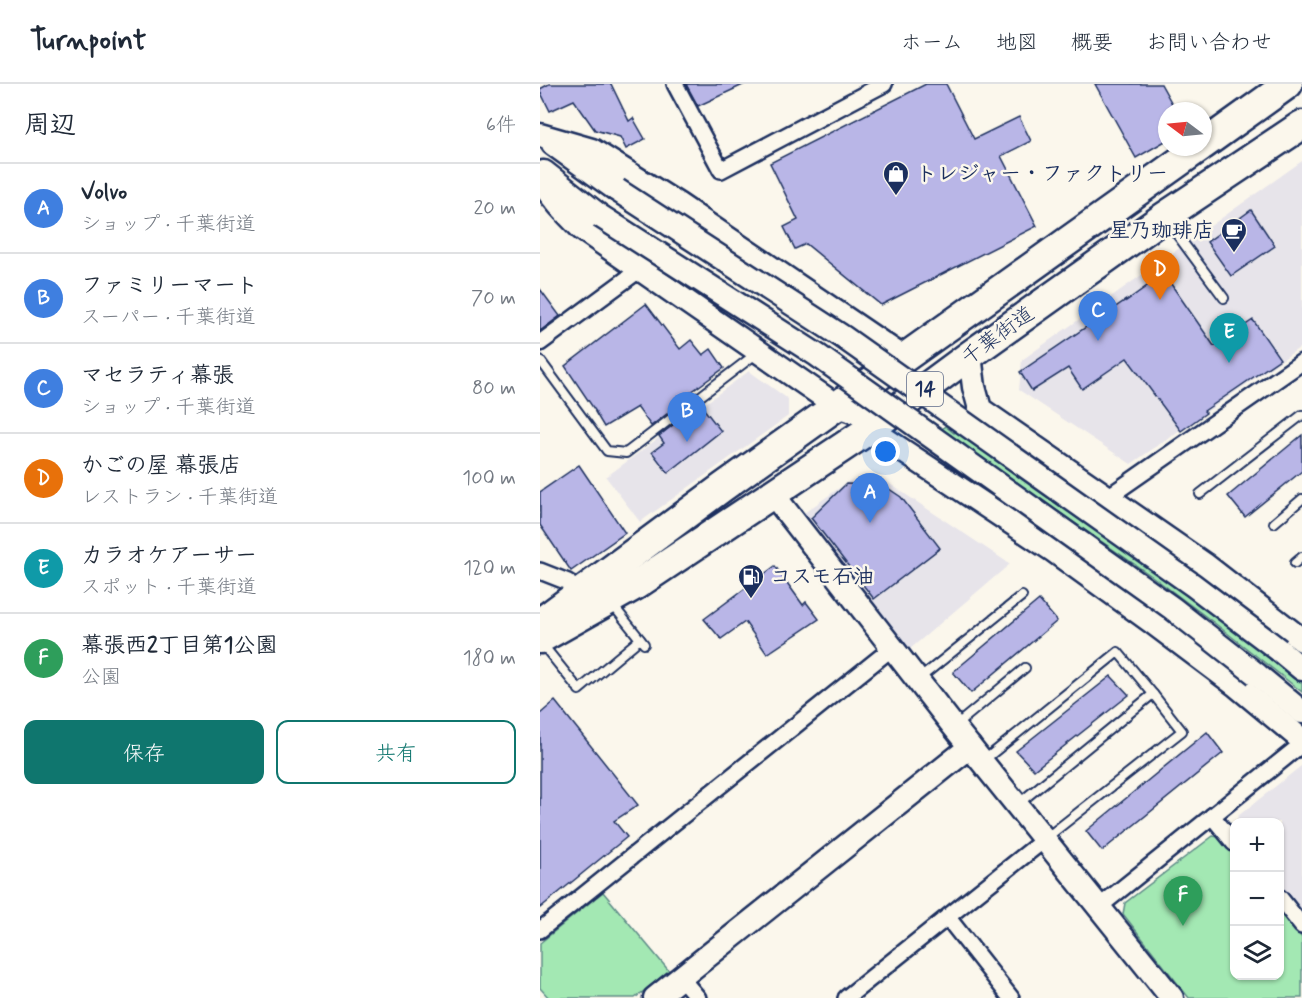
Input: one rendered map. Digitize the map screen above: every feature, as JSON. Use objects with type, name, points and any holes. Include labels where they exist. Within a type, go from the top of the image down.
[{"type":"highway","name":"千葉街道","points":[[1212,138],[1288,84]]},
{"type":"highway","name":"千葉街道","points":[[540,640],[636,585],[870,429],[1164,217],[1302,125]]},
{"type":"highway","name":"千葉街道","points":[[540,623],[634,552],[1187,156]]},
{"type":"highway","points":[[540,598],[607,558],[634,552]]},
{"type":"street","points":[[675,84],[721,170],[884,84]]},
{"type":"street","points":[[540,135],[616,190],[843,337],[1193,585],[1302,669]]},
{"type":"street","points":[[540,135],[592,150],[679,205],[904,358]]},
{"type":"street","points":[[540,169],[600,216],[817,355],[1172,608],[1302,712]]},
{"type":"street","points":[[540,179],[558,205],[582,229],[837,406],[855,412],[903,405]]},
{"type":"street","points":[[540,343],[639,270]]},
{"type":"street","points":[[970,356],[974,387],[980,409],[1204,564],[1302,640]]},
{"type":"street","points":[[1108,497],[1302,362]]},
{"type":"street","points":[[870,429],[1063,557],[1237,686],[1302,740]]},
{"type":"street","points":[[772,493],[954,727],[1172,998]]},
{"type":"street","points":[[540,571],[568,582]]},
{"type":"street","points":[[540,930],[892,648]]},
{"type":"street","points":[[1099,907],[1302,744]]},
{"type":"street","points":[[655,998],[976,754]]},
{"type":"street","points":[[1212,816],[1230,838]]},
{"type":"street","points":[[850,997],[1045,839]]},
{"type":"street","points":[[1284,903],[1302,926]]},
{"type":"street","points":[[948,918],[1011,998]]},
{"type":"street","points":[[681,978],[698,998]]},
{"type":"lane","points":[[1164,217],[1224,298]]},
{"type":"lane","points":[[540,360],[607,451],[626,453],[758,352]]},
{"type":"lane","points":[[1200,494],[1302,416]]},
{"type":"lane","points":[[1274,523],[1302,499]]},
{"type":"lane","points":[[1295,563],[1302,557]]},
{"type":"lane","points":[[918,680],[1022,596]]},
{"type":"lane","points":[[540,640],[577,688],[642,641],[610,600]]},
{"type":"lane","points":[[976,754],[1118,652],[1153,694],[1182,731],[1045,839]]},
{"type":"lane","points":[[954,727],[1025,668]]},
{"type":"lane","points":[[1017,805],[1153,694]]},
{"type":"shaded area","points":[[1302,161],[1302,346],[1131,464],[1019,390],[1022,360]]},
{"type":"shaded area","points":[[749,371],[788,399],[788,416],[640,522],[606,477]]},
{"type":"shaded area","points":[[881,478],[1010,564],[910,649],[804,513],[849,481]]},
{"type":"shaded area","points":[[1302,767],[1302,912],[1284,889],[1284,818],[1237,818]]},
{"type":"green space","points":[[945,426],[954,433],[957,431],[1089,521],[1227,620],[1302,680],[1302,692],[1153,577],[950,437],[951,435],[942,429]]},
{"type":"green space","points":[[1213,836],[1224,838],[1230,846],[1230,980],[1284,980],[1284,914],[1302,938],[1302,998],[1189,998],[1123,914],[1125,903]]},
{"type":"green space","points":[[603,892],[669,971],[635,998],[549,998],[540,988],[540,943]]},
{"type":"building","points":[[549,84],[611,84],[629,121],[633,118],[645,139],[626,149],[620,137],[595,130],[574,100],[550,111],[540,91]]},
{"type":"building","points":[[686,84],[745,84],[698,106]]},
{"type":"building","points":[[926,84],[946,84],[974,139],[1019,117],[1031,141],[1001,156],[1037,226],[881,305],[806,244],[795,249],[784,227],[798,220],[770,163]]},
{"type":"building","points":[[1095,84],[1161,84],[1171,102],[1158,102],[1158,145],[1136,158]]},
{"type":"building","points":[[1251,210],[1275,246],[1231,276],[1207,242]]},
{"type":"building","points":[[1164,274],[1214,346],[1253,320],[1280,359],[1204,411],[1206,413],[1181,431],[1127,358],[1082,389],[1068,368],[1032,391],[1020,372]]},
{"type":"building","points":[[540,289],[560,316],[540,331]]},
{"type":"building","points":[[646,304],[680,349],[691,340],[703,355],[711,349],[724,368],[651,426],[637,407],[604,427],[565,366]]},
{"type":"building","points":[[700,404],[721,431],[668,473],[652,452],[664,443],[659,436]]},
{"type":"building","points":[[1302,435],[1302,471],[1245,517],[1228,496]]},
{"type":"building","points":[[579,465],[625,533],[571,571],[540,525],[540,492]]},
{"type":"building","points":[[846,484],[883,485],[901,497],[940,548],[874,599],[811,518]]},
{"type":"building","points":[[775,566],[803,605],[806,602],[819,619],[767,654],[745,622],[721,639],[704,619]]},
{"type":"building","points":[[1039,600],[1057,621],[971,693],[953,672]]},
{"type":"building","points":[[1111,676],[1129,695],[1034,770],[1016,751]]},
{"type":"building","points":[[555,701],[638,805],[614,821],[627,837],[540,908],[540,714]]},
{"type":"building","points":[[1207,732],[1223,753],[1102,851],[1086,831]]},
{"type":"place","name":"トレジャー・ファクトリー","points":[[896,197]]},
{"type":"place","name":"星乃珈琲店","points":[[1234,254]]},
{"type":"place","name":"かごの屋 幕張店","points":[[1160,300]]},
{"type":"place","name":"マセラティ幕張","points":[[1098,341]]},
{"type":"place","name":"カラオケアーサー","points":[[1229,363]]},
{"type":"place","name":"ファミリーマート","points":[[687,442]]},
{"type":"place","name":"Volvo","points":[[870,523]]},
{"type":"place","name":"コスモ石油","points":[[751,600]]},
{"type":"place","name":"幕張西2丁目第1公園","points":[[1183,926]]}]
